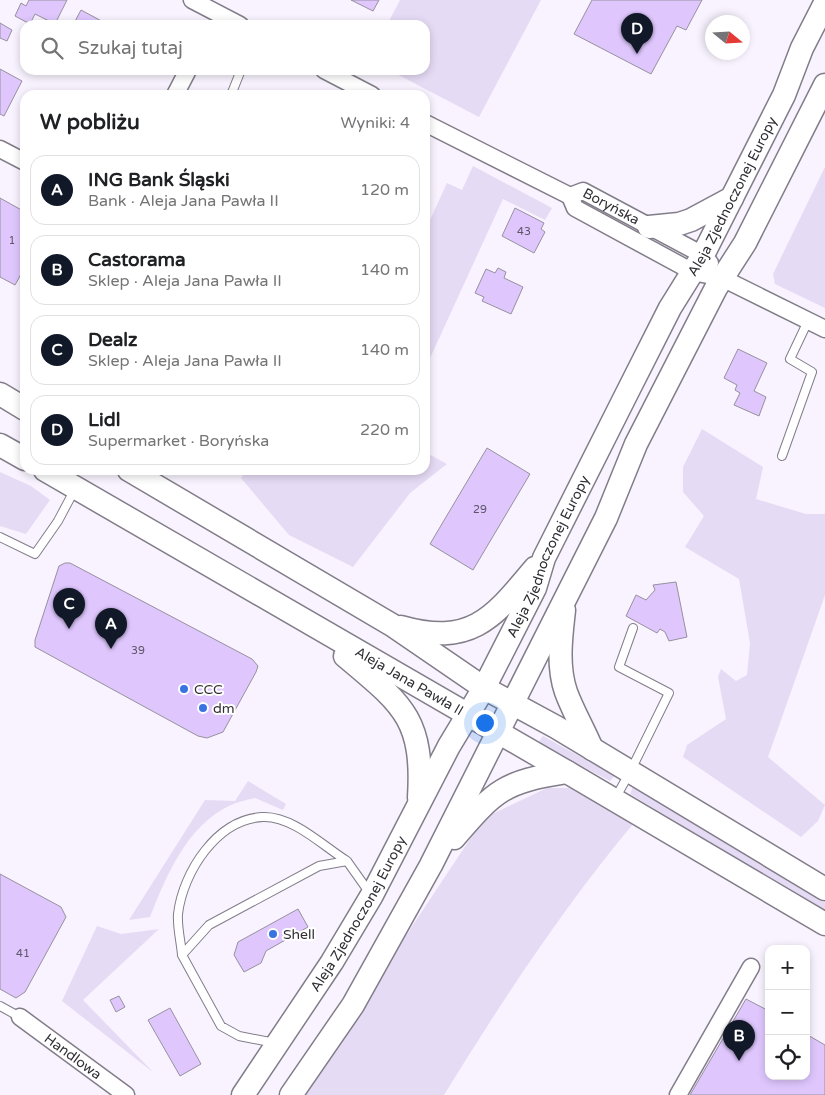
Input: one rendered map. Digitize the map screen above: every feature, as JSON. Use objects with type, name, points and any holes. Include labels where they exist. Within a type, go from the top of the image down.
[{"type":"street","points":[[192,0],[215,19]]},
{"type":"street","name":"Aleja Zjednoczonej Europy","points":[[243,1095],[279,1043],[372,895],[449,746],[484,688],[535,588],[544,558],[670,308],[698,264],[784,95],[802,48],[825,3]]},
{"type":"street","points":[[178,90],[185,75]]},
{"type":"street","points":[[334,75],[362,90]]},
{"type":"street","name":"Aleja Zjednoczonej Europy","points":[[291,1095],[353,1005],[430,865],[606,518],[636,444],[722,278],[744,243],[825,85]]},
{"type":"street","points":[[430,126],[570,196]]},
{"type":"street","points":[[0,149],[20,159]]},
{"type":"street","name":"Boryńska","points":[[698,264],[649,227],[583,191],[570,196],[575,208],[698,264],[722,278],[825,329]]},
{"type":"street","points":[[649,227],[691,220],[732,198]]},
{"type":"street","points":[[0,394],[20,405]]},
{"type":"street","points":[[0,445],[20,456]]},
{"type":"street","name":"Aleja Jana Pawła II","points":[[53,475],[568,772],[825,924]]},
{"type":"street","points":[[137,475],[392,625],[484,688],[592,749],[825,889]]},
{"type":"street","points":[[392,625],[433,632],[454,632],[478,626],[502,608],[544,558]]},
{"type":"street","points":[[566,597],[561,641],[561,672],[566,690],[592,749]]},
{"type":"street","points":[[297,616],[386,691],[406,713],[418,744],[420,778],[418,806]]},
{"type":"street","points":[[430,865],[481,806],[501,789],[533,778],[568,772]]},
{"type":"street","points":[[678,1095],[751,967]]},
{"type":"street","name":"Handlowa","points":[[20,1017],[126,1095]]},
{"type":"lane","points":[[233,90],[239,75]]},
{"type":"lane","points":[[782,456],[812,372],[790,359],[808,321]]},
{"type":"lane","points":[[0,537],[35,554],[58,520],[76,488]]},
{"type":"lane","points":[[614,800],[669,693],[619,668],[633,628]]},
{"type":"lane","points":[[279,1043],[239,1036],[221,1026],[182,956],[178,915],[184,891],[199,861],[214,839],[237,824],[264,817],[291,824],[346,861],[372,895]]},
{"type":"lane","points":[[182,956],[209,925],[320,866],[346,861]]},
{"type":"lane","points":[[0,1006],[20,1017]]},
{"type":"shaded area","points":[[400,0],[541,0],[479,117],[399,75],[430,75],[430,20],[390,20]]},
{"type":"shaded area","points":[[473,166],[552,208],[545,220],[503,199],[430,358],[430,220],[447,183],[462,190]]},
{"type":"shaded area","points":[[825,167],[825,308],[775,284],[773,274]]},
{"type":"shaded area","points":[[702,429],[763,467],[756,499],[806,514],[825,514],[825,595],[768,757],[825,805],[818,821],[801,837],[683,757],[687,745],[726,719],[718,677],[721,669],[736,681],[747,675],[750,643],[739,579],[685,547],[704,516],[683,492],[683,467]]},
{"type":"shaded area","points":[[430,455],[447,464],[410,493],[353,567],[289,535],[241,478],[243,475],[430,475]]},
{"type":"shaded area","points":[[0,472],[31,486],[50,500],[26,534],[0,526]]},
{"type":"shaded area","points":[[543,736],[615,776],[610,781],[538,743]]},
{"type":"shaded area","points":[[248,781],[286,804],[283,810],[255,798],[232,805],[214,815],[201,826],[180,854],[163,885],[150,917],[129,920],[205,800],[235,801]]},
{"type":"shaded area","points":[[633,787],[825,903],[825,911],[630,794]]},
{"type":"shaded area","points":[[547,788],[572,788],[633,824],[557,922],[444,1095],[300,1095],[484,818]]},
{"type":"shaded area","points":[[97,926],[121,934],[159,929],[83,1000],[154,1073],[62,1001]]},
{"type":"building","points":[[29,0],[67,0],[57,20],[47,20],[35,14],[32,20],[22,20],[15,16],[21,3],[26,6]]},
{"type":"building","points":[[351,0],[379,0],[373,11]]},
{"type":"building","points":[[592,0],[702,0],[686,30],[677,26],[651,74],[574,34]]},
{"type":"building","points":[[81,10],[100,20],[76,20]]},
{"type":"building","points":[[0,23],[12,30],[7,41],[0,38]]},
{"type":"building","points":[[0,69],[22,81],[4,116],[0,114]]},
{"type":"building","points":[[0,198],[20,209],[20,276],[15,285],[0,277]]},
{"type":"building","points":[[515,208],[544,223],[541,229],[545,232],[534,253],[502,236]]},
{"type":"building","points":[[498,268],[506,272],[504,278],[523,287],[511,314],[482,301],[484,297],[475,293],[486,269],[495,273]]},
{"type":"building","points":[[738,349],[767,363],[754,391],[766,397],[759,416],[734,405],[740,393],[735,390],[737,385],[724,378]]},
{"type":"building","points":[[487,448],[530,474],[473,570],[430,544]]},
{"type":"building","points":[[70,563],[252,659],[258,666],[256,672],[223,732],[207,738],[198,736],[35,647],[35,640],[59,566]]},
{"type":"building","points":[[676,582],[687,637],[669,641],[665,632],[660,629],[657,633],[626,616],[636,595],[646,600],[655,590],[653,585]]},
{"type":"building","points":[[0,874],[61,907],[66,917],[25,992],[16,998],[0,989]]},
{"type":"building","name":"Shell","points":[[298,909],[308,927],[266,951],[261,963],[244,972],[234,955],[238,942]]},
{"type":"building","points":[[119,996],[125,1007],[116,1012],[110,1000]]},
{"type":"building","points":[[746,999],[765,1009],[765,1080],[810,1080],[810,1036],[825,1045],[825,1095],[690,1095]]},
{"type":"building","points":[[170,1008],[201,1064],[180,1076],[148,1020]]},
{"type":"place","name":"Lidl","points":[[637,54]]},
{"type":"place","name":"Dealz","points":[[69,629]]},
{"type":"place","name":"ING Bank Śląski","points":[[111,649]]},
{"type":"place","name":"CCC","points":[[184,689]]},
{"type":"place","name":"dm","points":[[203,708]]},
{"type":"place","name":"Shell","points":[[273,934]]},
{"type":"place","name":"Castorama","points":[[739,1061]]}]
